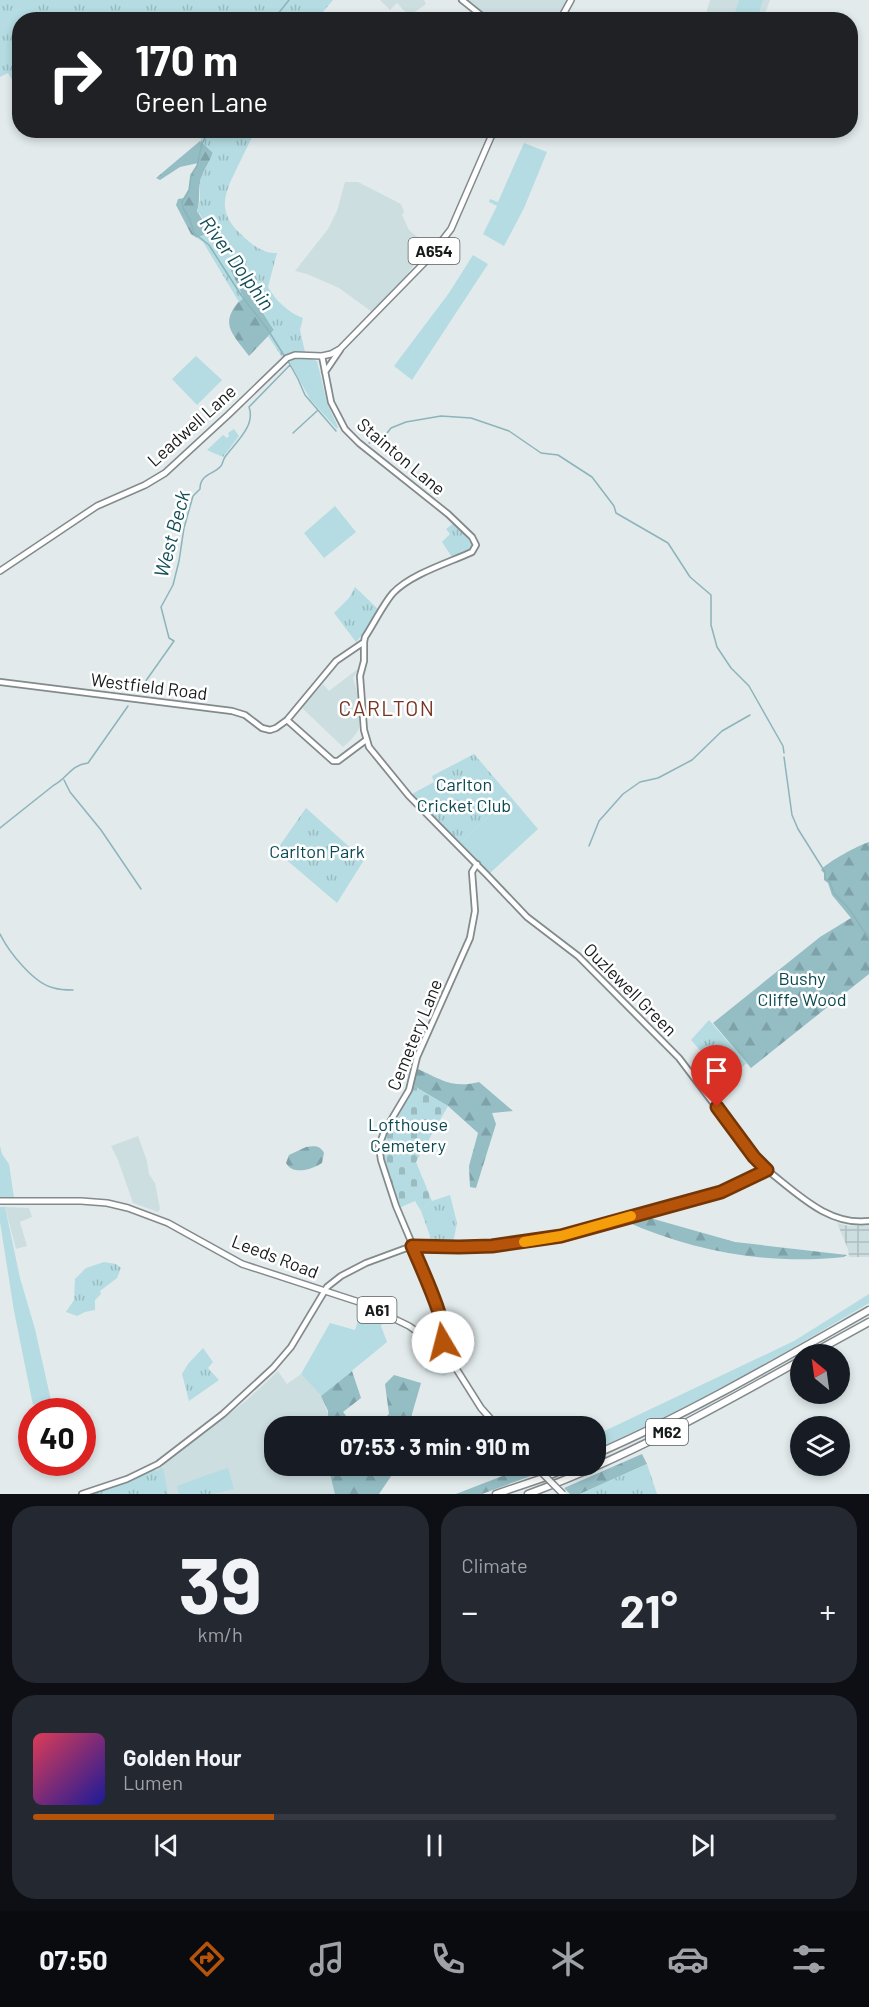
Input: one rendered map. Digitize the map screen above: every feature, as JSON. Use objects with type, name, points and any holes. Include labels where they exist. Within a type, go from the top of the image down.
[{"type":"highway","name":"M62","points":[[606,1450],[699,1405],[869,1310]]},
{"type":"highway","points":[[829,1344],[869,1322]]},
{"type":"highway","name":"M62","points":[[528,1494],[608,1461],[685,1424],[790,1366]]},
{"type":"highway","points":[[496,1494],[548,1476]]},
{"type":"main road","name":"A654","points":[[340,350],[452,229],[492,138]]},
{"type":"main road","name":"Leadwell Lane","points":[[0,571],[97,506],[145,485],[165,473],[283,360],[290,356],[322,356],[340,350]]},
{"type":"main road","name":"Leeds Road","points":[[0,1202],[81,1201],[128,1208],[168,1223],[242,1264],[362,1303],[421,1333],[439,1347],[452,1362],[488,1416]]},
{"type":"main road","points":[[545,1476],[563,1494]]},
{"type":"street","points":[[462,0],[477,12]]},
{"type":"street","points":[[325,372],[340,350]]},
{"type":"street","name":"Stainton Lane","points":[[322,356],[331,402],[345,429],[461,526],[475,541],[472,552],[423,574],[396,590],[364,642]]},
{"type":"street","points":[[364,642],[364,661],[360,676],[366,740],[334,762],[287,720],[336,661],[364,642]]},
{"type":"street","name":"Westfield Road","points":[[0,682],[232,711],[245,715],[262,728],[270,730],[287,720]]},
{"type":"street","name":"Ouzlewell Green","points":[[366,740],[378,759],[409,796],[477,864],[526,918],[578,956],[679,1058],[754,1157],[767,1170],[828,1216],[844,1221],[869,1221]]},
{"type":"street","name":"Cemetery Lane","points":[[439,1347],[445,1339],[445,1333],[432,1291],[396,1206],[381,1160],[379,1146],[384,1132],[409,1090],[417,1057],[470,938],[475,911],[472,872],[477,864]]},
{"type":"street","points":[[82,1494],[127,1479],[158,1464],[231,1408],[273,1368],[291,1347],[324,1291],[355,1268],[412,1246],[459,1247],[509,1244],[561,1236],[721,1192],[767,1170]]},
{"type":"shaded area","points":[[380,0],[424,0],[426,4],[415,12],[405,12],[397,3],[390,10]]},
{"type":"shaded area","points":[[467,0],[567,0],[559,12],[481,12]]},
{"type":"shaded area","points":[[710,0],[770,0],[766,12],[706,12]]},
{"type":"shaded area","points":[[345,182],[358,182],[401,204],[404,212],[402,215],[409,230],[428,246],[405,277],[372,312],[339,288],[295,271],[328,229],[337,211]]},
{"type":"shaded area","points":[[359,668],[353,678],[360,701],[359,729],[343,747],[301,707],[323,684],[329,691]]},
{"type":"shaded area","points":[[138,1136],[149,1174],[155,1183],[160,1209],[158,1212],[133,1203],[111,1146]]},
{"type":"shaded area","points":[[5,1207],[29,1208],[32,1217],[20,1222],[27,1246],[16,1249]]},
{"type":"shaded area","points":[[837,1223],[849,1226],[869,1225],[869,1257],[849,1257]]},
{"type":"shaded area","points":[[430,1352],[448,1364],[452,1372],[444,1376],[425,1371]]},
{"type":"shaded area","points":[[278,1371],[287,1384],[301,1374],[321,1396],[329,1416],[264,1416],[264,1476],[348,1476],[354,1494],[92,1494],[163,1467],[163,1464],[247,1400]]},
{"type":"green space","points":[[0,0],[333,0],[323,12],[12,12],[12,80],[8,73],[0,77]]},
{"type":"green space","points":[[739,0],[763,0],[759,12],[735,12]]},
{"type":"green space","points":[[202,138],[252,138],[228,188],[226,213],[236,229],[252,244],[264,251],[277,253],[268,287],[283,306],[303,318],[300,330],[305,352],[289,353],[282,357],[268,336],[274,330],[231,263],[228,265],[244,298],[239,302],[203,242],[197,238],[210,232],[197,212],[200,200],[200,180],[213,153],[200,141]]},
{"type":"green space","points":[[200,141],[213,152],[201,180],[197,211],[210,232],[197,238],[191,234],[176,205],[178,199],[184,198],[189,190],[191,175],[198,163],[180,167],[160,180],[156,178]]},
{"type":"green space","points":[[524,143],[547,152],[524,208],[504,246],[483,234],[497,206],[489,202],[490,199],[498,202]]},
{"type":"green space","points":[[473,255],[488,264],[412,380],[394,366],[449,293]]},
{"type":"green space","points":[[230,262],[274,330],[249,356],[230,327],[231,314],[243,297],[228,265]]},
{"type":"green space","points":[[196,356],[222,380],[197,405],[172,379]]},
{"type":"green space","points":[[290,359],[317,361],[327,403],[337,429],[310,399]]},
{"type":"green space","points":[[234,429],[239,436],[223,457],[207,450],[223,435],[227,438],[228,433]]},
{"type":"green space","points":[[335,506],[356,532],[324,558],[304,533]]},
{"type":"green space","points":[[454,523],[472,544],[469,549],[452,557],[442,542],[450,534],[446,529]]},
{"type":"green space","points":[[355,587],[379,610],[369,627],[356,642],[334,613],[349,598]]},
{"type":"green space","name":"Carlton Cricket Club","points":[[474,754],[510,796],[461,843],[412,794],[434,782],[432,776]]},
{"type":"green space","points":[[510,796],[538,829],[490,873],[461,843]]},
{"type":"green space","name":"Carlton Park","points":[[306,808],[364,860],[337,903],[276,851]]},
{"type":"green space","name":"Bushy Cliffe Wood","points":[[869,842],[869,974],[751,1068],[713,1023],[820,937],[851,918],[832,895],[821,870],[844,854]]},
{"type":"green space","points":[[709,1020],[747,1063],[726,1080],[691,1040]]},
{"type":"green space","points":[[416,1068],[454,1084],[479,1082],[513,1111],[492,1113],[496,1124],[476,1188],[470,1187],[469,1166],[478,1133],[448,1106],[412,1085]]},
{"type":"green space","name":"Lofthouse Cemetery","points":[[412,1085],[448,1106],[416,1162],[432,1201],[421,1211],[415,1201],[399,1208],[382,1150],[386,1133]]},
{"type":"green space","points":[[0,1146],[9,1164],[14,1198],[0,1198]]},
{"type":"green space","points":[[314,1146],[321,1149],[324,1153],[322,1163],[303,1170],[289,1167],[286,1163],[289,1155]]},
{"type":"green space","points":[[450,1195],[457,1223],[453,1243],[429,1243],[430,1236],[421,1211],[432,1201]]},
{"type":"green space","points":[[0,1207],[5,1207],[20,1278],[35,1329],[50,1398],[32,1398],[14,1311],[0,1222]]},
{"type":"green space","points":[[643,1216],[735,1242],[847,1255],[816,1259],[788,1259],[732,1254],[678,1241],[625,1221]]},
{"type":"green space","points":[[104,1262],[116,1264],[121,1268],[117,1278],[100,1291],[101,1294],[95,1300],[95,1310],[77,1316],[66,1312],[74,1300],[75,1279],[86,1268]]},
{"type":"green space","points":[[869,1294],[869,1303],[798,1344],[790,1344],[790,1349],[769,1361],[666,1416],[606,1444],[606,1430],[794,1341]]},
{"type":"green space","points":[[361,1311],[383,1322],[381,1326],[387,1342],[321,1396],[301,1374],[330,1323],[355,1330]]},
{"type":"green space","points":[[203,1348],[213,1362],[208,1368],[219,1380],[189,1401],[182,1374]]},
{"type":"green space","points":[[352,1371],[361,1398],[343,1412],[346,1416],[328,1416],[321,1396]]},
{"type":"green space","points":[[394,1375],[421,1383],[412,1416],[387,1416],[389,1414],[385,1384]]},
{"type":"green space","points":[[642,1454],[647,1464],[580,1494],[570,1494],[564,1488],[592,1476],[606,1476],[606,1470]]},
{"type":"green space","points":[[647,1464],[657,1494],[580,1494]]},
{"type":"green space","points":[[163,1467],[168,1494],[92,1494],[154,1470],[157,1471]]},
{"type":"green space","points":[[228,1468],[234,1489],[213,1494],[207,1475]]},
{"type":"green space","points":[[207,1475],[213,1494],[179,1494],[177,1486]]},
{"type":"green space","points":[[330,1476],[391,1476],[379,1494],[335,1494]]},
{"type":"green space","points":[[502,1476],[531,1476],[482,1494],[456,1494]]},
{"type":"waterway","name":"River Dolphin","points":[[279,12],[289,0]]},
{"type":"waterway","name":"River Dolphin","points":[[205,138],[197,166],[191,175],[189,190],[182,202],[183,208],[194,233],[209,245],[285,357]]},
{"type":"waterway","name":"River Dolphin","points":[[288,361],[305,395],[336,431]]},
{"type":"waterway","name":"West Beck","points":[[138,692],[174,641],[169,638],[161,607],[173,585],[193,496],[200,489],[202,480],[221,466],[225,457],[243,434],[250,421],[249,407],[290,365]]},
{"type":"waterway","points":[[293,433],[317,411]]},
{"type":"waterway","points":[[369,443],[384,437],[391,428],[406,422],[441,416],[471,418],[509,431],[541,453],[558,455],[592,477],[614,506],[616,513],[668,543],[690,577],[711,595],[711,625],[717,647],[731,668],[749,686],[783,746],[784,753]]},
{"type":"waterway","name":"West Beck","points":[[0,828],[77,766],[88,763],[128,706]]},
{"type":"waterway","points":[[589,846],[599,821],[623,794],[640,782],[658,778],[692,760],[722,731],[750,715]]},
{"type":"waterway","points":[[784,757],[792,815],[798,829],[825,872],[825,879],[830,882],[834,893],[850,910],[869,939]]},
{"type":"waterway","points":[[64,780],[70,792],[101,830],[141,889]]},
{"type":"waterway","points":[[0,934],[30,974],[56,989],[73,990]]},
{"type":"slow traffic","points":[[524,1242],[561,1236],[631,1216]]},
{"type":"district","name":"CARLTON","points":[[387,709]]},
{"type":"route","points":[[443,1342],[445,1333],[432,1291],[412,1246],[492,1246],[561,1236],[721,1192],[767,1170],[754,1157],[717,1107]]}]
